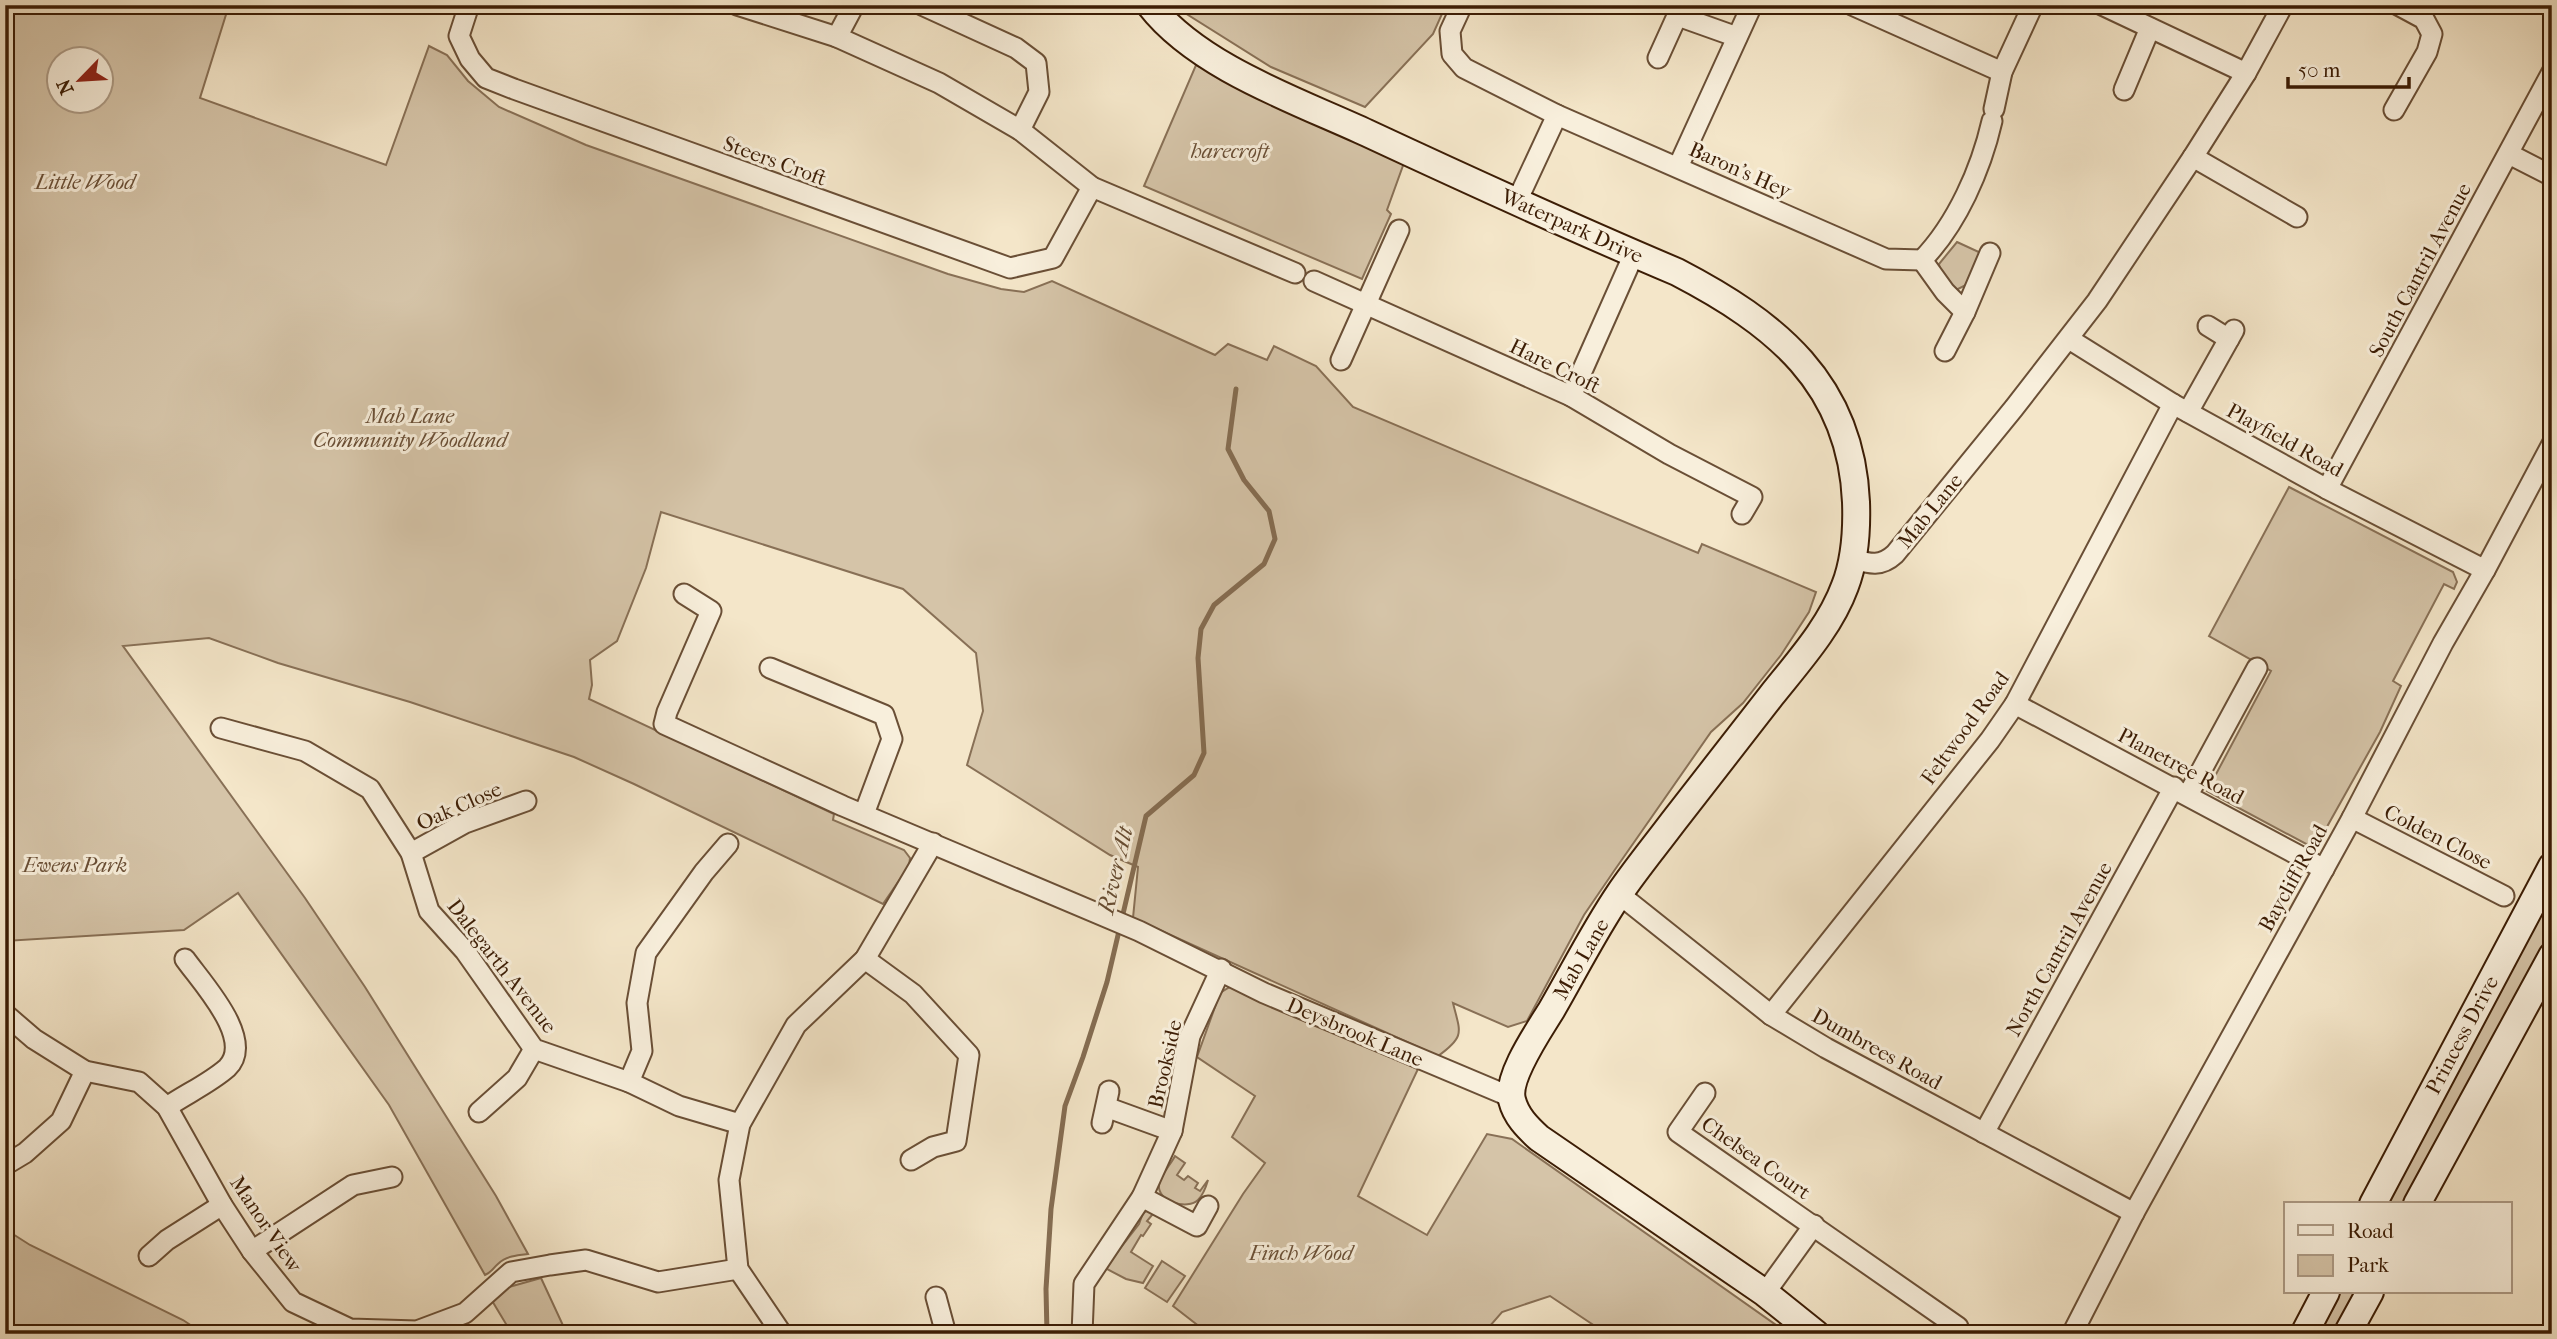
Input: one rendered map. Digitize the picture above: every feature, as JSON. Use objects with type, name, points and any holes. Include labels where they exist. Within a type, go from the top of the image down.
[{"type":"street","name":"Steers Croft","points":[[470,5],[459,36],[470,59],[486,78],[1010,268],[1053,258],[1092,187]]},
{"type":"street","points":[[737,5],[837,37],[939,83],[1020,130],[1092,187],[1296,273]]},
{"type":"street","points":[[837,37],[855,5]]},
{"type":"street","points":[[922,5],[1016,48],[1036,63],[1039,92],[1020,130]]},
{"type":"street","name":"Waterpark Drive","points":[[1150,5],[1165,22],[1195,47],[1270,90],[1677,272],[1740,307],[1788,346],[1818,382],[1840,422],[1852,468],[1856,511],[1853,559]]},
{"type":"street","name":"Baron's Hey","points":[[1462,5],[1450,31],[1452,54],[1464,68],[1557,115],[1885,260],[1922,260]]},
{"type":"street","points":[[1678,167],[1752,5]]},
{"type":"street","points":[[1852,5],[2002,72]]},
{"type":"street","points":[[1965,312],[1945,292],[1922,260],[1934,248],[1961,204],[1986,147],[2002,72],[2034,5]]},
{"type":"street","points":[[2102,5],[2246,73]]},
{"type":"street","name":"Mab Lane","points":[[1511,1097],[1513,1080],[1527,1051],[1619,894],[1806,652],[1838,603],[1853,559],[1871,565],[1884,562],[1895,554],[2068,339],[2097,301],[2193,157],[2246,73],[2283,5]]},
{"type":"street","points":[[2394,110],[2427,52],[2432,34],[2424,19],[2398,5]]},
{"type":"street","points":[[1658,58],[1680,11],[1737,37]]},
{"type":"street","points":[[2124,90],[2150,28]]},
{"type":"street","name":"South Cantril Avenue","points":[[2327,489],[2552,72]]},
{"type":"street","points":[[1517,201],[1557,115]]},
{"type":"street","points":[[2509,154],[2552,176]]},
{"type":"street","points":[[2193,157],[2297,217]]},
{"type":"street","points":[[1341,360],[1399,230]]},
{"type":"street","points":[[1945,351],[1990,253]]},
{"type":"street","points":[[1571,396],[1634,254]]},
{"type":"street","name":"Hare Croft","points":[[1314,281],[1571,396],[1669,454],[1752,497],[1742,514]]},
{"type":"street","name":"Feltwood Road","points":[[1772,1015],[1990,740],[2015,704],[2181,408],[2232,335],[2208,326]]},
{"type":"street","name":"Playfield Road","points":[[2068,339],[2181,408],[2327,489],[2485,570]]},
{"type":"street","name":"Baycliff Road","points":[[2072,1334],[2134,1213],[2352,818],[2443,643],[2552,444]]},
{"type":"street","name":"Deysbrook Lane","points":[[684,594],[711,611],[664,724],[843,806],[1139,931],[1264,993],[1511,1097]]},
{"type":"street","points":[[770,668],[884,715],[892,739],[863,814]]},
{"type":"street","name":"North Cantril Avenue","points":[[1984,1133],[2181,791],[2257,668]]},
{"type":"street","name":"Planetree Road","points":[[2015,704],[2324,869]]},
{"type":"street","name":"Dalegarth Avenue","points":[[221,728],[305,751],[370,789],[411,853],[429,911],[465,951],[534,1049],[629,1082],[679,1106],[740,1124]]},
{"type":"street","name":"Oak Close","points":[[411,853],[465,823],[526,801]]},
{"type":"street","name":"Colden Close","points":[[2352,818],[2504,896]]},
{"type":"street","points":[[629,1082],[642,1051],[637,1003],[646,953],[704,872],[729,844]]},
{"type":"street","points":[[782,1334],[738,1269],[729,1180],[740,1124],[796,1025],[865,959],[933,844]]},
{"type":"street","name":"Princess Drive","points":[[2374,1202],[2552,866]]},
{"type":"street","name":"Dumbrees Road","points":[[1619,894],[1772,1015],[1826,1048],[2134,1213]]},
{"type":"street","name":"Princess Drive","points":[[2418,1202],[2552,956]]},
{"type":"street","points":[[167,1107],[229,1066],[236,1049],[232,1026],[185,959]]},
{"type":"street","points":[[865,959],[914,994],[969,1055],[956,1141],[933,1147],[911,1160]]},
{"type":"street","name":"Brookside","points":[[1082,1334],[1084,1284],[1142,1197],[1172,1131],[1190,1036],[1220,969]]},
{"type":"street","name":"Manor View","points":[[5,1014],[34,1040],[85,1071],[139,1082],[167,1107],[222,1205],[252,1251],[293,1302],[350,1329],[417,1332],[465,1313],[511,1272],[550,1265],[586,1260],[658,1282],[738,1269]]},
{"type":"street","points":[[479,1112],[517,1078],[534,1049]]},
{"type":"street","points":[[5,1165],[25,1153],[61,1121],[85,1071]]},
{"type":"street","name":"Chelsea Court","points":[[1705,1093],[1678,1132],[1958,1327]]},
{"type":"street","points":[[1511,1097],[1522,1122],[1539,1138],[1765,1293],[1816,1334]]},
{"type":"street","name":"Brookside","points":[[1106,1107],[1172,1131]]},
{"type":"street","points":[[252,1251],[353,1185],[392,1177]]},
{"type":"street","points":[[1142,1197],[1197,1226],[1208,1206]]},
{"type":"street","points":[[149,1256],[167,1240],[222,1205]]},
{"type":"street","name":"Chelsea Court","points":[[1765,1293],[1814,1225]]},
{"type":"street","points":[[2304,1334],[2325,1294]]},
{"type":"street","points":[[2347,1334],[2369,1294]]},
{"type":"street","points":[[936,1297],[946,1334]]},
{"type":"green space","name":"Mab Lane Community Woodland","points":[[5,5],[229,5],[200,98],[386,165],[429,46],[447,55],[468,81],[499,107],[586,145],[948,274],[1001,289],[1024,292],[1052,281],[1215,355],[1228,344],[1267,360],[1274,346],[1316,366],[1353,407],[1698,553],[1702,544],[1816,592],[1809,612],[1781,655],[1743,703],[1711,732],[1584,915],[1527,1021],[1508,1027],[1453,1003],[1459,1033],[1453,1043],[1438,1056],[1133,918],[1138,867],[1110,855],[967,765],[983,711],[976,653],[903,589],[661,512],[646,568],[617,641],[590,660],[592,685],[589,699],[834,814],[833,820],[904,850],[910,858],[909,866],[883,904],[574,757],[410,702],[278,663],[209,638],[123,646],[305,898],[365,987],[496,1196],[528,1254],[505,1259],[485,1275],[389,1105],[238,893],[184,930],[5,941],[5,586],[14,579],[5,568]]},
{"type":"green space","points":[[1179,5],[1446,5],[1433,34],[1365,107],[1271,67],[1185,13]]},
{"type":"green space","name":"harecroft","points":[[1196,65],[1405,160],[1387,210],[1391,214],[1362,279],[1144,186]]},
{"type":"green space","points":[[1957,242],[1981,253],[1968,284],[1956,290],[1940,270],[1939,264]]},
{"type":"green space","points":[[2289,487],[2453,572],[2457,582],[2454,589],[2444,584],[2393,681],[2401,686],[2380,732],[2319,841],[2314,845],[2308,845],[2207,791],[2271,671],[2209,636]]},
{"type":"green space","points":[[2552,891],[2552,934],[2405,1202],[2385,1202]]},
{"type":"green space","name":"Finch Wood","points":[[1233,985],[1418,1069],[1358,1196],[1427,1235],[1487,1134],[1512,1139],[1789,1334],[1607,1334],[1550,1296],[1502,1312],[1483,1334],[1209,1334],[1173,1306],[1265,1163],[1232,1137],[1255,1096],[1197,1057],[1220,993]]},
{"type":"green space","points":[[1175,1156],[1185,1163],[1177,1175],[1184,1180],[1188,1176],[1198,1183],[1195,1188],[1200,1191],[1208,1180],[1202,1195],[1193,1203],[1174,1203],[1160,1191],[1161,1178]]},
{"type":"green space","points":[[1157,1209],[1147,1221],[1151,1224],[1131,1252],[1153,1266],[1143,1283],[1126,1279],[1105,1268],[1139,1224],[1143,1213]]},
{"type":"green space","points":[[5,1229],[30,1245],[183,1320],[204,1334],[5,1334]]},
{"type":"green space","points":[[1162,1261],[1185,1276],[1167,1302],[1145,1288]]},
{"type":"green space","points":[[541,1278],[567,1334],[512,1334],[491,1299],[509,1287]]},
{"type":"green space","points":[[2336,1294],[2355,1294],[2333,1334],[2314,1334]]},
{"type":"waterway","name":"River Alt","points":[[1047,1334],[1046,1289],[1051,1209],[1065,1106],[1107,982],[1146,816],[1194,775],[1204,753],[1198,658],[1201,629],[1214,605],[1264,564],[1275,539],[1269,511],[1244,480],[1228,449],[1236,389]]},
{"type":"park label","name":"Little Wood","points":[[85,182]]},
{"type":"park label","name":"Ewens Park","points":[[75,865]]}]
